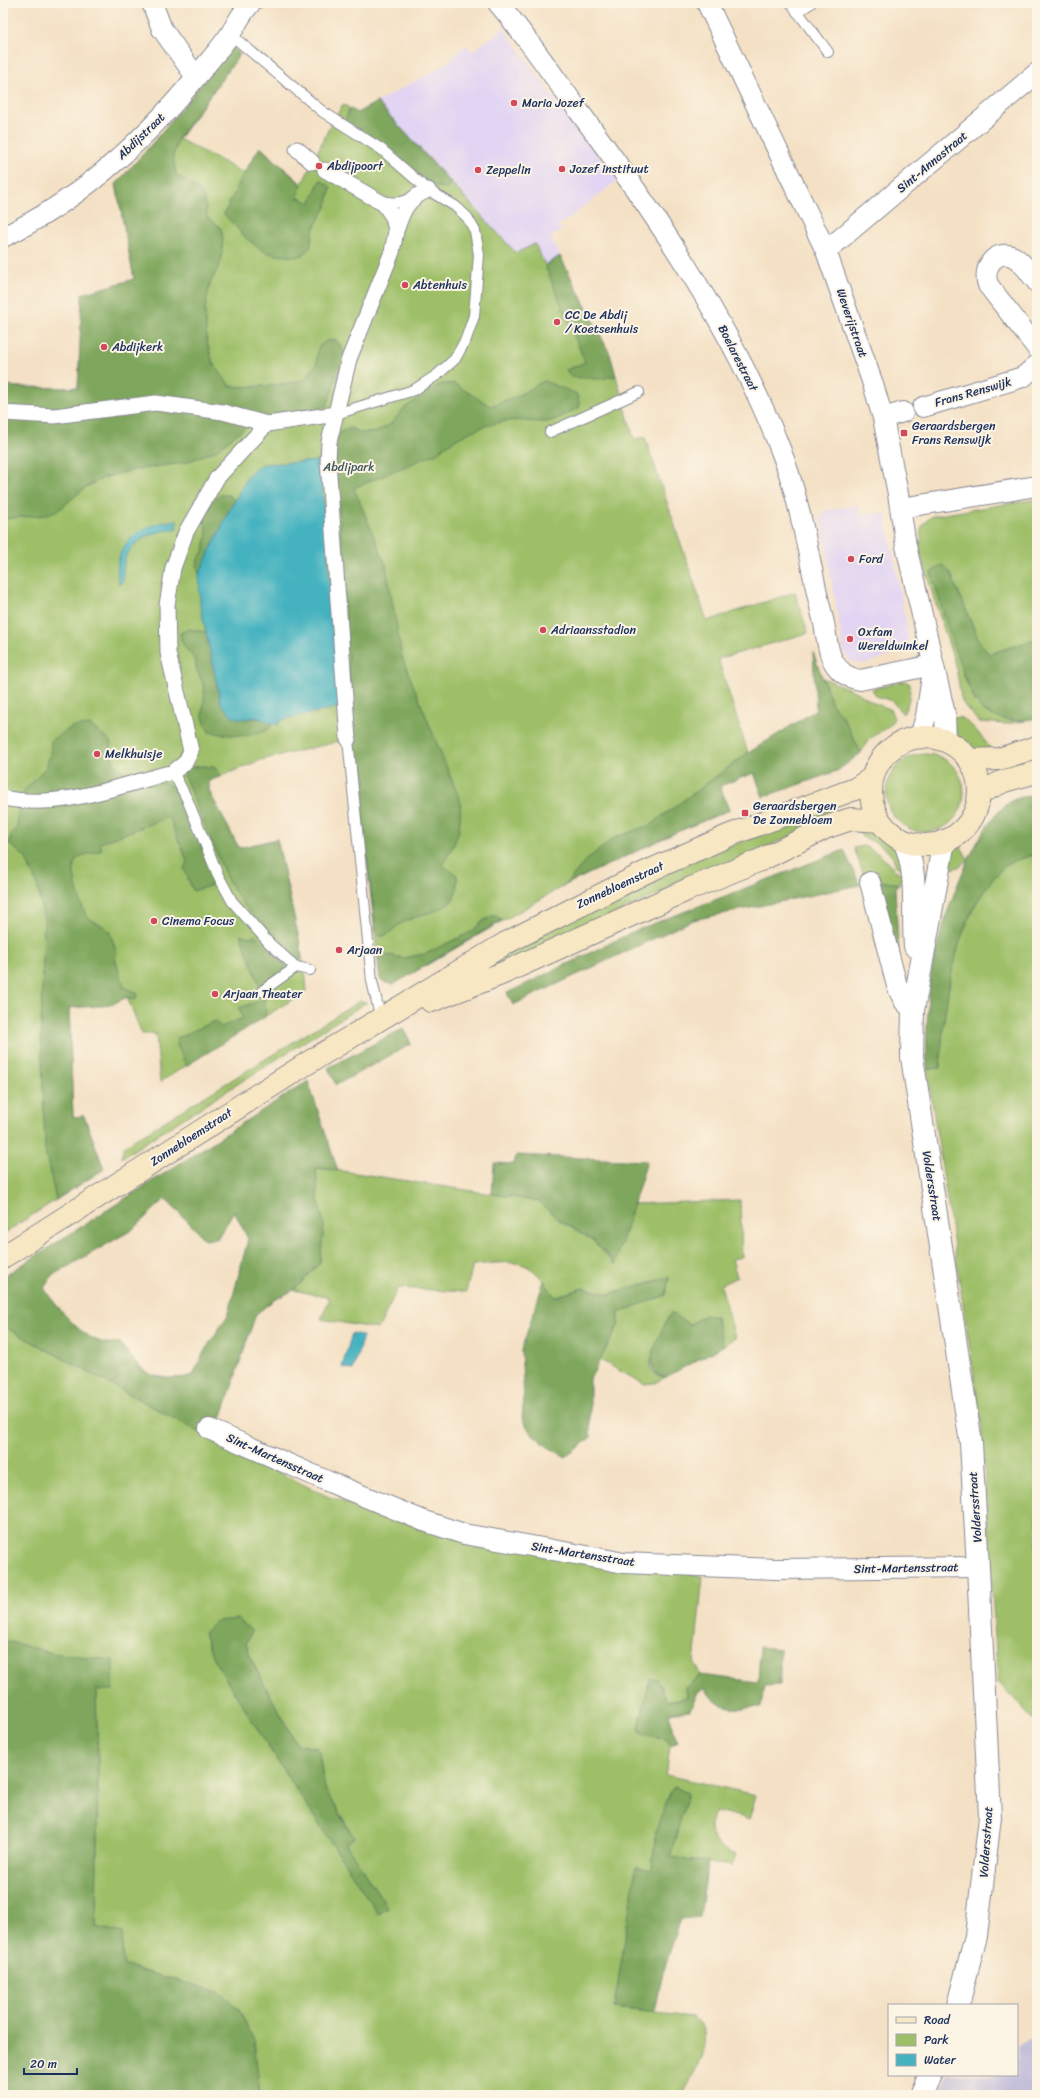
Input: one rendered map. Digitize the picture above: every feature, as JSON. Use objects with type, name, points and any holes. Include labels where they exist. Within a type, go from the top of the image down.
[{"type":"main road","points":[[920,737],[934,737],[946,741],[955,745],[970,760],[978,779],[979,794],[976,809],[968,824],[958,834],[944,842],[918,845],[904,841],[894,835],[880,821],[873,807],[871,796],[872,778],[883,756],[897,744],[920,737]]},
{"type":"main road","points":[[970,760],[999,760],[1037,747]]},
{"type":"main road","points":[[979,794],[1004,781],[1037,772]]},
{"type":"main road","name":"Zonnebloemstraat","points":[[3,1257],[299,1068],[381,1020],[492,951],[574,907],[644,873],[730,835],[855,789],[872,778]]},
{"type":"main road","name":"Zonnebloemstraat","points":[[381,1020],[498,975],[689,889],[763,859],[827,827],[851,819],[880,821]]},
{"type":"main road","points":[[492,951],[483,959],[481,964],[482,968],[487,974],[498,975]]},
{"type":"street","points":[[152,3],[162,30],[196,77]]},
{"type":"street","name":"Abdijstraat","points":[[3,237],[56,208],[95,180],[160,118],[196,77],[230,34],[242,13],[251,3]]},
{"type":"street","name":"Boelarestraat","points":[[498,3],[626,175],[708,299],[730,342],[781,450],[792,480],[832,660],[848,678],[860,680],[933,665]]},
{"type":"street","name":"Weverijstraat","points":[[707,3],[826,251],[873,384],[883,418],[901,508],[906,546],[945,714],[946,741]]},
{"type":"street","name":"Sint-Annastraat","points":[[826,251],[1037,73]]},
{"type":"street","points":[[297,149],[319,166],[378,200],[389,210],[396,230]]},
{"type":"street","points":[[348,739],[328,461],[329,442],[349,359],[389,259],[401,215],[410,200],[428,190]]},
{"type":"street","points":[[1037,282],[1014,257],[1005,255],[994,259],[987,267],[986,278],[988,285],[1037,348]]},
{"type":"street","name":"Frans Renswijk","points":[[922,407],[1032,372]]},
{"type":"street","points":[[3,413],[54,416],[144,403],[156,403],[223,412],[267,424],[336,414]]},
{"type":"street","points":[[883,418],[903,412]]},
{"type":"street","points":[[3,798],[19,802],[67,800],[173,772],[184,763],[191,751],[168,653],[167,605],[173,568],[186,532],[217,478],[267,424]]},
{"type":"street","points":[[901,508],[1037,486]]},
{"type":"street","name":"Weverijstraat","points":[[920,737],[926,716],[933,665]]},
{"type":"street","name":"Voldersstraat","points":[[904,841],[910,855],[914,871],[914,935],[918,981]]},
{"type":"street","name":"Voldersstraat","points":[[944,842],[913,1010],[912,1057],[971,1443],[978,1567],[990,1818],[976,1936],[958,2004]]},
{"type":"street","points":[[870,882],[897,986],[904,1001],[913,1010]]},
{"type":"street","name":"Sint-Martensstraat","points":[[209,1429],[327,1481],[424,1521],[464,1534],[623,1563],[776,1569],[978,1567]]},
{"type":"street","points":[[921,2095],[930,2076]]},
{"type":"lane","points":[[791,3],[828,52]]},
{"type":"lane","points":[[797,12],[811,3]]},
{"type":"lane","points":[[230,34],[323,112],[380,149],[428,190],[455,206],[467,217],[475,231],[479,255],[474,316],[466,340],[454,359],[437,375],[414,390],[336,414]]},
{"type":"lane","points":[[378,200],[401,203],[410,200]]},
{"type":"lane","points":[[550,432],[639,392]]},
{"type":"lane","points":[[348,739],[372,981],[381,1020]]},
{"type":"lane","points":[[173,772],[187,799],[218,875],[232,901],[269,942],[296,967],[310,970]]},
{"type":"lane","points":[[262,991],[296,967]]},
{"type":"shaded area","points":[[504,28],[565,114],[618,180],[557,227],[563,230],[550,237],[560,256],[545,266],[516,253],[377,102],[445,65],[466,45],[472,52]]},
{"type":"shaded area","points":[[859,505],[860,515],[885,513],[908,632],[908,641],[905,647],[898,653],[864,664],[850,661],[844,652],[821,519],[823,511]]},
{"type":"shaded area","points":[[1037,2035],[1037,2095],[938,2095],[948,2076],[1018,2076],[1018,2045]]},
{"type":"green space","name":"Abdijpark","points":[[233,47],[240,54],[179,139],[244,173],[260,147],[302,184],[327,132],[343,104],[357,113],[377,102],[516,253],[535,244],[545,265],[560,256],[610,355],[634,439],[645,437],[707,621],[795,592],[808,633],[718,659],[748,753],[736,762],[720,786],[729,810],[677,832],[565,885],[394,984],[386,983],[380,979],[353,738],[261,760],[209,781],[209,791],[239,848],[277,839],[300,944],[306,979],[306,991],[160,1082],[156,1034],[142,1034],[127,997],[110,1005],[69,1007],[73,1117],[84,1116],[104,1169],[3,1234],[3,383],[15,387],[78,388],[83,302],[134,279],[116,184],[145,152]]},
{"type":"green space","points":[[233,47],[240,54],[178,139],[173,156],[176,174],[199,191],[204,200],[207,217],[221,228],[223,239],[221,262],[210,284],[205,310],[207,342],[213,363],[230,386],[249,387],[276,385],[304,380],[316,364],[318,348],[326,341],[336,340],[341,346],[344,354],[327,406],[263,420],[243,429],[215,451],[184,463],[134,470],[103,478],[85,488],[60,509],[45,515],[3,519],[3,383],[15,387],[78,388],[82,294],[134,279],[116,184],[145,152]]},
{"type":"green space","points":[[377,102],[451,183],[447,188],[435,187],[345,119],[350,108],[357,113]]},
{"type":"green space","points":[[260,147],[302,185],[297,197],[310,203],[320,180],[331,187],[326,207],[314,228],[310,248],[302,255],[297,257],[276,255],[263,251],[247,239],[224,214],[244,173]]},
{"type":"green space","points":[[560,256],[610,354],[616,376],[599,379],[571,377],[566,370],[585,362],[545,266]]},
{"type":"green space","points":[[544,381],[577,394],[580,407],[549,422],[516,420],[488,425],[469,432],[437,453],[354,488],[386,565],[402,657],[460,800],[458,834],[452,849],[442,865],[457,875],[457,888],[454,897],[449,904],[442,908],[404,922],[388,934],[381,937],[376,931],[353,738],[335,443],[340,432],[350,428],[362,433],[376,432],[391,424],[404,408],[438,385],[453,383],[490,406],[517,396]]},
{"type":"green space","points":[[219,495],[228,495],[235,500],[199,574],[197,566],[198,559],[204,550],[207,532],[204,520],[211,502]]},
{"type":"green space","points":[[1037,499],[1037,639],[989,654],[980,643],[950,572],[931,572],[961,666],[974,700],[1009,720],[1025,721],[1005,724],[979,722],[964,705],[961,698],[956,667],[917,544],[922,542],[920,534],[922,528],[932,516]]},
{"type":"green space","points":[[943,565],[950,572],[980,643],[989,654],[1037,639],[1037,718],[1023,720],[1001,719],[982,709],[975,700],[960,666],[931,572]]},
{"type":"green space","points":[[189,629],[206,632],[221,704],[244,719],[252,718],[270,722],[273,725],[267,730],[260,733],[242,736],[209,732],[203,718],[204,692],[202,682],[196,668],[196,661],[185,647],[181,639],[180,633]]},
{"type":"green space","points":[[813,652],[832,704],[844,719],[861,753],[837,771],[763,797],[754,773],[720,786],[729,810],[677,832],[565,885],[587,859],[616,837],[650,825],[748,753],[816,710]]},
{"type":"green space","points":[[823,678],[857,692],[874,703],[890,709],[894,718],[890,725],[868,740],[861,753],[844,719],[832,704]]},
{"type":"green space","points":[[905,681],[910,684],[910,692],[908,703],[903,714],[892,701],[876,696],[872,689]]},
{"type":"green space","points":[[951,717],[961,718],[970,724],[994,754],[976,752],[966,745],[956,732]]},
{"type":"green space","points":[[90,725],[111,742],[111,755],[118,769],[151,783],[166,783],[176,790],[186,807],[216,884],[193,891],[184,869],[187,861],[169,817],[100,843],[102,850],[85,855],[76,860],[74,864],[75,879],[79,897],[85,912],[89,918],[108,930],[117,953],[115,958],[124,987],[138,993],[135,1000],[127,997],[110,1005],[69,1008],[73,1117],[84,1116],[104,1169],[56,1200],[45,1150],[41,1029],[44,921],[37,884],[25,857],[9,844],[11,835],[17,827],[18,811],[24,791],[46,767],[50,754],[51,740],[72,727]]},
{"type":"green space","points":[[925,754],[940,757],[947,761],[957,771],[961,778],[964,793],[961,808],[957,815],[947,825],[940,829],[925,832],[910,829],[903,825],[893,815],[889,808],[886,793],[889,778],[893,771],[903,761],[910,757]]},
{"type":"green space","points":[[191,767],[214,767],[222,776],[209,781],[209,791],[239,848],[277,839],[300,944],[301,959],[298,960],[273,938],[244,905],[228,881],[184,776],[185,770]]},
{"type":"green space","points":[[1037,795],[1037,854],[1009,863],[993,879],[979,898],[968,920],[959,944],[953,968],[944,1019],[940,1068],[927,1069],[927,1022],[931,975],[949,907],[971,854],[985,830],[999,812],[1013,800]]},
{"type":"green space","points":[[832,806],[837,816],[493,967],[491,962],[605,896]]},
{"type":"green space","points":[[856,825],[868,827],[897,850],[904,870],[896,866],[891,855],[883,847],[862,837]]},
{"type":"green space","points":[[960,845],[968,859],[958,867],[946,868],[949,855]]},
{"type":"green space","points":[[864,846],[879,854],[897,872],[904,873],[905,877],[899,884],[880,881],[879,875],[864,876],[854,848]]},
{"type":"green space","points":[[844,850],[860,885],[693,920],[513,1005],[507,993],[637,930]]},
{"type":"green space","points":[[1037,854],[1037,1723],[998,1682],[981,1422],[927,1069],[940,1068],[944,1019],[953,968],[959,944],[968,920],[979,898],[993,879],[1009,863]]},
{"type":"green space","points":[[880,881],[899,884],[895,889],[899,957],[897,957]]},
{"type":"green space","points":[[494,915],[502,920],[394,984],[386,983],[380,979],[378,958],[390,955],[403,958],[425,954],[473,931],[481,922]]},
{"type":"green space","points":[[240,934],[249,937],[255,935],[282,961],[286,966],[284,970],[260,986]]},
{"type":"green space","points":[[264,999],[266,1009],[265,1017],[186,1066],[177,1045],[177,1038],[215,1021],[221,1027],[243,1018],[239,1008]]},
{"type":"green space","points":[[360,1001],[367,1002],[121,1158],[124,1146]]},
{"type":"green space","points":[[404,1028],[411,1044],[336,1085],[328,1068]]},
{"type":"green space","points":[[308,1081],[338,1171],[316,1168],[318,1196],[324,1227],[320,1263],[294,1290],[274,1300],[256,1314],[214,1440],[3,1326],[3,1277]],"holes":[[[165,1199],[204,1240],[217,1239],[234,1211],[248,1239],[228,1315],[205,1350],[193,1375],[166,1378],[155,1376],[146,1372],[120,1343],[101,1342],[77,1327],[62,1312],[44,1288],[53,1275],[132,1230]]]},
{"type":"green space","points":[[516,1155],[647,1161],[615,1264],[594,1241],[562,1222],[538,1201],[492,1194],[494,1163],[514,1164]]},
{"type":"green space","points":[[316,1167],[538,1201],[562,1222],[594,1241],[614,1264],[634,1204],[740,1200],[742,1257],[732,1259],[737,1277],[721,1285],[735,1338],[723,1346],[716,1317],[705,1315],[689,1325],[682,1319],[662,1341],[651,1360],[650,1368],[655,1374],[666,1377],[654,1383],[644,1384],[600,1360],[618,1326],[619,1312],[666,1295],[669,1277],[608,1294],[583,1288],[555,1297],[534,1271],[524,1265],[513,1263],[473,1265],[466,1292],[398,1288],[378,1329],[321,1319],[330,1298],[294,1290],[320,1263]]},
{"type":"green space","points":[[669,1277],[666,1295],[619,1312],[618,1326],[590,1379],[590,1438],[566,1457],[548,1447],[530,1432],[522,1418],[524,1398],[521,1350],[544,1281],[555,1297],[583,1288],[608,1294]]},
{"type":"green space","points":[[671,1312],[689,1325],[705,1315],[716,1317],[723,1346],[666,1377],[657,1374],[653,1368],[652,1360],[658,1339]]},
{"type":"green space","points":[[3,1326],[236,1452],[327,1496],[408,1523],[703,1576],[694,1663],[700,1675],[686,1687],[687,1697],[666,1702],[661,1685],[650,1678],[639,1729],[644,1735],[666,1738],[670,1746],[666,1775],[756,1795],[749,1819],[721,1812],[715,1812],[711,1820],[710,1827],[713,1839],[722,1848],[735,1855],[732,1866],[670,1857],[687,1793],[674,1787],[670,1793],[656,1830],[652,1871],[637,1867],[614,2008],[692,2017],[700,2023],[704,2033],[703,2051],[700,2061],[683,2095],[260,2095],[257,2079],[219,1992],[124,1966],[122,1933],[96,1927],[98,1761],[96,1690],[52,1653],[3,1640]],"holes":[[[252,1631],[246,1643],[252,1661],[297,1745],[318,1748],[325,1789],[354,1837],[345,1844],[388,1908],[379,1914],[280,1765],[213,1658],[204,1633]]]},
{"type":"green space","points":[[238,1619],[252,1631],[246,1643],[252,1662],[297,1745],[318,1748],[325,1789],[354,1838],[346,1844],[388,1908],[378,1914],[280,1765],[213,1658],[204,1633],[216,1621]]},
{"type":"green space","points":[[3,1640],[52,1653],[113,1660],[113,1690],[96,1690],[98,1761],[96,1927],[122,1933],[124,1966],[219,1992],[238,2008],[254,2040],[260,2095],[187,2095],[185,2090],[166,2090],[160,2095],[3,2095]]},
{"type":"green space","points":[[760,1647],[780,1649],[780,1685],[764,1686],[761,1707],[729,1708],[717,1702],[705,1689],[698,1692],[690,1711],[669,1713],[677,1742],[670,1746],[666,1738],[644,1735],[639,1729],[650,1678],[657,1679],[667,1702],[687,1697],[686,1687],[700,1675],[758,1682]]},
{"type":"green space","points":[[674,1787],[688,1793],[670,1857],[708,1862],[700,1917],[681,1919],[663,1972],[655,2012],[614,2008],[636,1867],[652,1870],[656,1830],[670,1793]]},
{"type":"water","points":[[320,461],[340,707],[281,720],[278,725],[256,717],[244,719],[233,717],[221,704],[200,604],[199,574],[230,509],[248,476],[255,468],[264,464]]},
{"type":"water","points":[[177,520],[176,530],[155,533],[142,539],[131,548],[125,560],[123,581],[119,584],[117,570],[119,557],[131,538],[140,531],[151,526]]},
{"type":"water","points":[[352,1333],[363,1336],[353,1370],[342,1367]]},
{"type":"place","name":"Maria Jozef","points":[[514,103]]},
{"type":"place","name":"Abdijpoort","points":[[319,166]]},
{"type":"place","name":"Jozef instituut","points":[[562,169]]},
{"type":"place","name":"Zeppelin","points":[[478,170]]},
{"type":"place","name":"Abtenhuis","points":[[405,285]]},
{"type":"place","name":"CC De Abdij / Koetsenhuis","points":[[557,322]]},
{"type":"place","name":"Abdijkerk","points":[[104,347]]},
{"type":"place","name":"Geraardsbergen Frans Renswijk","points":[[904,433]]},
{"type":"place","name":"Ford","points":[[851,559]]},
{"type":"place","name":"Adriaansstadion","points":[[543,630]]},
{"type":"place","name":"Oxfam Wereldwinkel","points":[[850,639]]},
{"type":"place","name":"Melkhuisje","points":[[97,754]]},
{"type":"place","name":"Geraardsbergen De Zonnebloem","points":[[745,813]]},
{"type":"place","name":"Cinema Focus","points":[[154,921]]},
{"type":"place","name":"Arjaan","points":[[339,950]]},
{"type":"place","name":"Arjaan Theater","points":[[215,994]]}]
